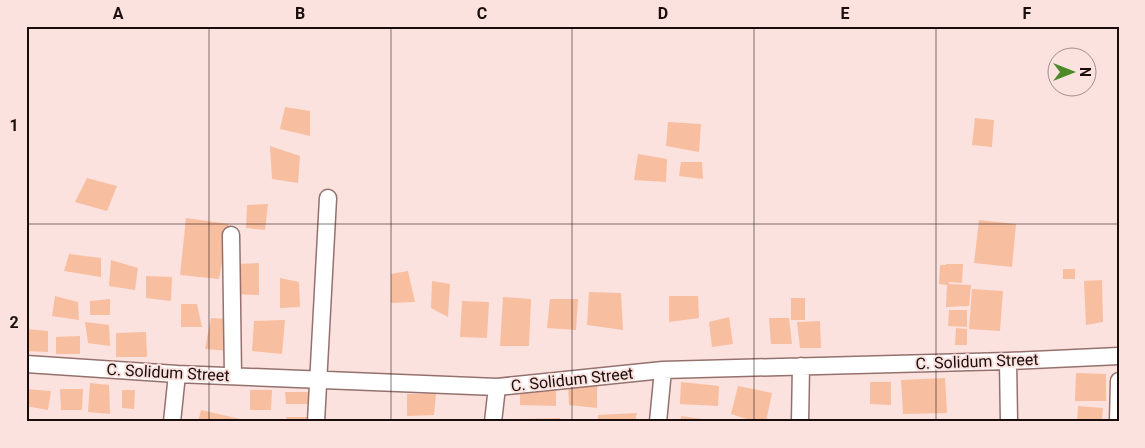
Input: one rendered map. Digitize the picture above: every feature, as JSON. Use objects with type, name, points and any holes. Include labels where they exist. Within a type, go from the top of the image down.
[{"type":"street","points":[[316,422],[328,198]]},
{"type":"street","points":[[231,235],[233,376]]},
{"type":"street","name":"C. Solidum Street","points":[[26,364],[177,374],[318,378],[498,387],[663,370],[1008,361],[1119,356]]},
{"type":"street","points":[[1008,361],[1009,422]]},
{"type":"street","points":[[800,422],[801,366]]},
{"type":"street","points":[[658,422],[663,370]]},
{"type":"street","points":[[172,422],[177,374]]},
{"type":"street","points":[[1118,422],[1119,380]]},
{"type":"street","points":[[493,422],[498,387]]},
{"type":"building","points":[[285,107],[310,111],[310,136],[280,129]]},
{"type":"building","points":[[975,118],[994,120],[992,147],[972,145]]},
{"type":"building","points":[[668,122],[701,124],[699,152],[666,146]]},
{"type":"building","points":[[270,146],[300,156],[298,183],[272,179]]},
{"type":"building","points":[[638,154],[667,159],[666,182],[634,180]]},
{"type":"building","points":[[681,162],[702,162],[703,179],[679,176]]},
{"type":"building","points":[[87,178],[117,186],[107,211],[75,202]]},
{"type":"building","points":[[268,204],[265,230],[246,228],[247,205]]},
{"type":"building","points":[[186,218],[229,224],[219,279],[180,275]]},
{"type":"building","points":[[979,220],[1016,224],[1012,267],[974,263]]},
{"type":"building","points":[[69,254],[101,258],[101,277],[64,271]]},
{"type":"building","points":[[111,260],[138,268],[135,290],[109,286]]},
{"type":"building","points":[[259,263],[259,295],[233,294],[235,264]]},
{"type":"building","points":[[963,264],[962,283],[949,282],[949,284],[971,285],[969,306],[946,307],[947,285],[939,284],[940,265]]},
{"type":"building","points":[[1063,269],[1075,269],[1075,279],[1063,279]]},
{"type":"building","points":[[408,271],[415,302],[391,303],[391,274]]},
{"type":"building","points":[[146,276],[172,277],[171,301],[146,298]]},
{"type":"building","points":[[280,278],[299,282],[300,307],[280,308]]},
{"type":"building","points":[[1102,280],[1103,322],[1086,325],[1084,281]]},
{"type":"building","points":[[432,281],[450,284],[448,317],[431,308]]},
{"type":"building","points":[[972,289],[1003,291],[1000,331],[969,329]]},
{"type":"building","points":[[589,292],[621,293],[623,330],[587,325]]},
{"type":"building","points":[[55,296],[78,302],[79,320],[52,316]]},
{"type":"building","points":[[669,296],[698,296],[699,318],[669,322]]},
{"type":"building","points":[[503,297],[531,299],[529,346],[500,346]]},
{"type":"building","points":[[791,298],[805,298],[805,320],[791,320]]},
{"type":"building","points":[[110,299],[110,315],[90,315],[90,301]]},
{"type":"building","points":[[550,299],[578,299],[576,330],[547,328]]},
{"type":"building","points":[[462,301],[489,302],[487,338],[460,337]]},
{"type":"building","points":[[181,304],[197,304],[202,327],[181,327]]},
{"type":"building","points":[[949,310],[967,310],[967,327],[948,326]]},
{"type":"building","points":[[729,317],[733,344],[712,347],[709,322]]},
{"type":"building","points":[[211,318],[230,319],[230,351],[205,349]]},
{"type":"building","points":[[769,318],[789,318],[792,344],[771,344]]},
{"type":"building","points":[[285,320],[282,354],[252,351],[254,321]]},
{"type":"building","points":[[820,321],[821,348],[800,348],[797,322]]},
{"type":"building","points":[[85,322],[109,325],[110,346],[88,343]]},
{"type":"building","points":[[956,328],[967,329],[967,345],[955,345]]},
{"type":"building","points":[[26,329],[48,331],[48,352],[26,351]]},
{"type":"building","points":[[146,332],[147,357],[116,357],[116,333]]},
{"type":"building","points":[[80,336],[80,354],[56,354],[56,337]]},
{"type":"building","points":[[1076,373],[1106,374],[1106,401],[1075,401]]},
{"type":"building","points":[[945,378],[947,413],[903,414],[901,380]]},
{"type":"building","points":[[597,382],[597,408],[569,405],[568,387]]},
{"type":"building","points":[[681,382],[719,386],[718,406],[680,404]]},
{"type":"building","points":[[870,382],[891,382],[891,405],[870,404]]},
{"type":"building","points":[[90,383],[109,385],[110,414],[88,412]]},
{"type":"building","points":[[556,384],[556,406],[520,405],[520,386]]},
{"type":"building","points":[[738,386],[772,393],[766,422],[756,422],[731,414]]},
{"type":"building","points":[[26,389],[51,391],[48,410],[26,406]]},
{"type":"building","points":[[60,389],[83,389],[82,410],[61,410]]},
{"type":"building","points":[[122,390],[135,390],[134,409],[122,408]]},
{"type":"building","points":[[250,390],[272,390],[271,410],[250,410]]},
{"type":"building","points":[[285,392],[308,392],[308,404],[286,404]]},
{"type":"building","points":[[407,394],[436,394],[434,415],[407,416]]},
{"type":"building","points":[[1078,406],[1103,408],[1102,422],[1077,422]]},
{"type":"building","points":[[201,410],[240,419],[239,422],[198,422]]},
{"type":"building","points":[[637,413],[635,422],[598,422],[598,415]]},
{"type":"building","points":[[681,416],[716,421],[716,422],[681,422]]},
{"type":"building","points":[[286,417],[309,417],[308,422],[287,422]]},
{"type":"building","points":[[560,418],[560,422],[520,422],[520,419]]}]
